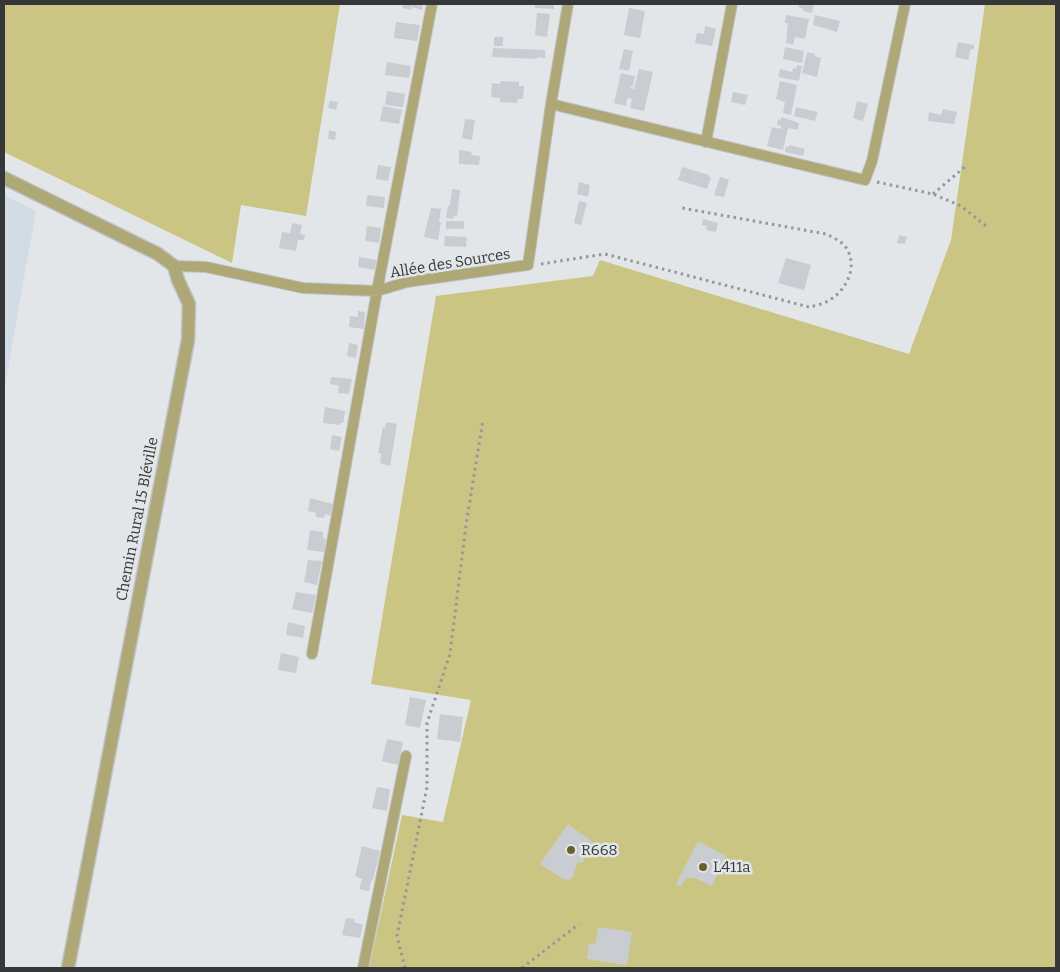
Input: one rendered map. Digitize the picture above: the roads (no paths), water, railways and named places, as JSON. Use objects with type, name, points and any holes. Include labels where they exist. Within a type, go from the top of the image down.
[{"type":"street","points":[[4,178],[158,254],[174,266]]},
{"type":"street","name":"Chemin Rural 15 Bléville","points":[[68,968],[188,340],[189,304],[174,266]]},
{"type":"lane","points":[[312,654],[377,291],[432,4]]},
{"type":"lane","points":[[568,4],[551,104],[864,180],[872,161],[905,4]]},
{"type":"lane","points":[[706,142],[732,4]]},
{"type":"lane","name":"Allée des Sources","points":[[174,266],[206,267],[303,288],[377,291],[407,282],[528,265],[551,104]]},
{"type":"lane","points":[[363,968],[406,756]]},
{"type":"place","name":"R668","points":[[571,850]]},
{"type":"place","name":"L411a","points":[[703,867]]}]
